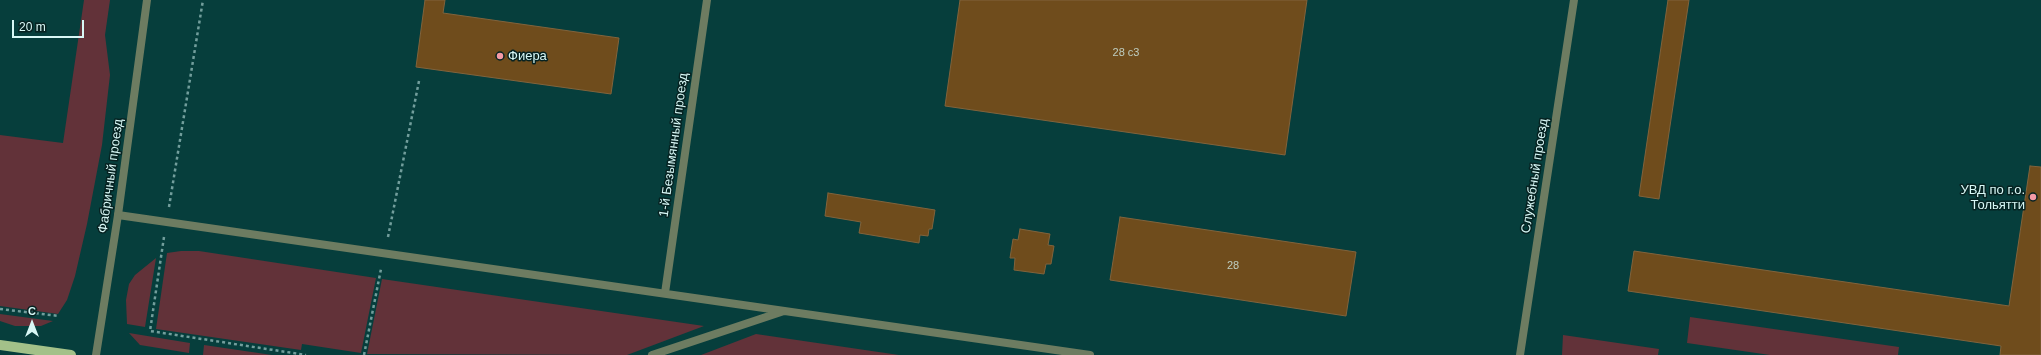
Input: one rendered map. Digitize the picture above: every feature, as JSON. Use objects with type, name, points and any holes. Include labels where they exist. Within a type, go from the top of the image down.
[{"type":"main road","points":[[0,345],[71,355]]},
{"type":"street","name":"Фабричный проезд","points":[[96,355],[118,215],[147,0]]},
{"type":"street","name":"1-й Безымянный проезд","points":[[664,293],[707,0]]},
{"type":"street","name":"Служебный проезд","points":[[1520,355],[1574,0]]},
{"type":"street","points":[[118,215],[787,310],[1090,355]]},
{"type":"street","points":[[652,355],[787,310]]},
{"type":"path","points":[[203,0],[150,332],[306,355]]},
{"type":"path","points":[[364,355],[419,81]]},
{"type":"path","points":[[0,309],[59,316]]},
{"type":"shaded area","points":[[84,0],[110,0],[105,35],[110,75],[102,145],[87,224],[75,276],[67,300],[58,314],[0,306],[0,135],[63,143]]},
{"type":"shaded area","points":[[199,251],[376,278],[361,353],[302,344],[301,350],[156,329],[167,253]]},
{"type":"shaded area","points":[[156,258],[145,327],[127,324],[126,300],[129,284],[135,275]]},
{"type":"shaded area","points":[[382,279],[704,326],[627,355],[367,354]]},
{"type":"shaded area","points":[[0,314],[53,321],[41,326],[15,326],[0,321]]},
{"type":"shaded area","points":[[1690,317],[1899,347],[1898,355],[1770,355],[1687,343]]},
{"type":"shaded area","points":[[129,333],[190,343],[189,353],[140,345]]},
{"type":"shaded area","points":[[756,334],[899,355],[701,355]]},
{"type":"shaded area","points":[[1563,335],[1659,349],[1658,355],[1562,355]]},
{"type":"shaded area","points":[[204,345],[272,355],[203,355]]},
{"type":"building","points":[[425,0],[445,0],[443,13],[619,38],[611,94],[416,67]]},
{"type":"building","points":[[960,0],[1307,0],[1285,155],[945,106]]},
{"type":"building","points":[[1668,0],[1689,0],[1659,199],[1639,196]]},
{"type":"building","name":"УВД по г.о. Тольятти","points":[[2030,166],[2041,167],[2041,355],[2000,355],[2001,346],[1628,291],[1634,251],[2009,306]]},
{"type":"building","points":[[828,193],[935,210],[932,229],[929,229],[928,236],[920,235],[919,243],[859,233],[861,222],[825,216]]},
{"type":"building","points":[[1120,217],[1356,252],[1346,316],[1110,280]]},
{"type":"building","points":[[1020,229],[1050,234],[1048,245],[1054,246],[1051,264],[1046,264],[1044,274],[1014,270],[1015,258],[1010,258],[1013,239],[1018,240]]},
{"type":"place","name":"Фиера","points":[[500,56]]},
{"type":"place","name":"УВД по г.о. Тольятти","points":[[2033,197]]}]
